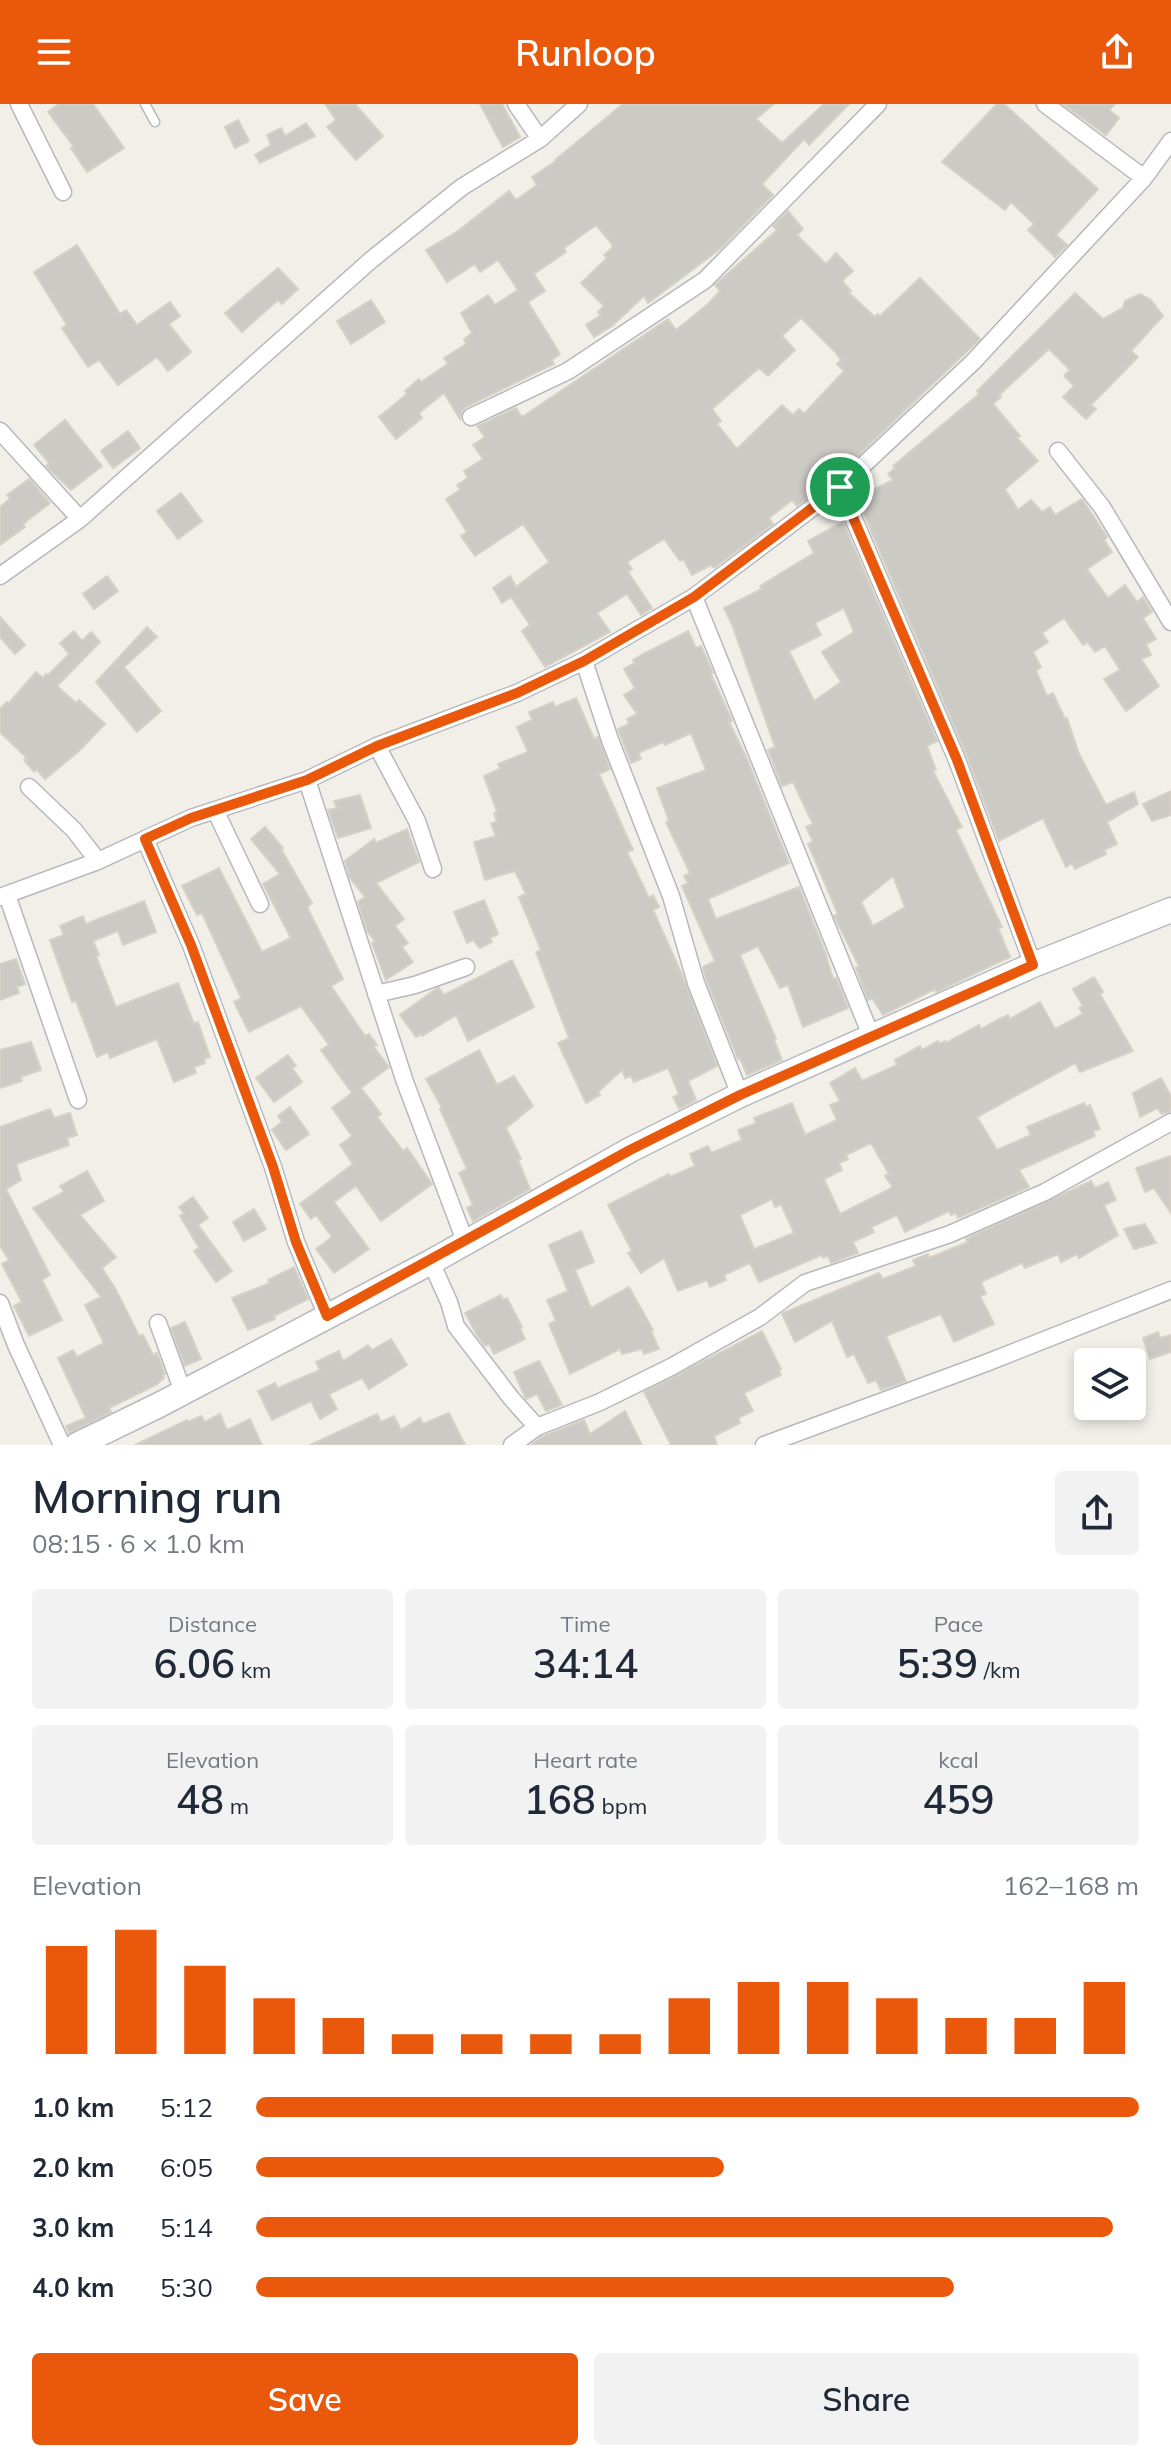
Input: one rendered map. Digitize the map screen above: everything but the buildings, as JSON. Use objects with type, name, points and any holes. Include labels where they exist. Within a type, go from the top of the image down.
[{"type":"main road","points":[[77,1445],[431,1262],[630,1150],[740,1095],[1033,965],[1171,910]]},
{"type":"street","points":[[19,104],[63,192]]},
{"type":"street","points":[[516,104],[540,139]]},
{"type":"street","points":[[0,576],[80,519],[371,260],[462,187],[540,139],[579,104]]},
{"type":"street","points":[[471,417],[568,371],[705,280],[878,104]]},
{"type":"street","points":[[1045,104],[1144,178]]},
{"type":"street","points":[[78,1100],[4,896],[98,861],[191,818],[307,780],[377,746],[517,693],[584,661],[694,597],[840,487],[973,362],[1168,150]]},
{"type":"street","points":[[0,431],[80,519]]},
{"type":"street","points":[[1058,451],[1102,507],[1171,622]]},
{"type":"street","points":[[840,487],[957,760],[1033,965]]},
{"type":"street","points":[[694,597],[872,1038]]},
{"type":"street","points":[[584,661],[610,740],[671,896],[696,983],[740,1095]]},
{"type":"street","points":[[377,746],[417,821],[433,869]]},
{"type":"street","points":[[307,780],[376,994],[465,1241]]},
{"type":"street","points":[[29,787],[74,830],[98,861]]},
{"type":"street","points":[[215,810],[260,904]]},
{"type":"street","points":[[145,839],[191,945],[273,1167],[296,1242],[327,1316]]},
{"type":"street","points":[[376,994],[415,985],[466,967]]},
{"type":"street","points":[[512,1445],[537,1427],[600,1402],[671,1367],[760,1317],[805,1283],[950,1234],[1045,1192],[1171,1122]]},
{"type":"street","points":[[431,1262],[456,1326],[537,1427]]},
{"type":"street","points":[[764,1445],[1171,1290]]},
{"type":"street","points":[[0,1303],[62,1445]]},
{"type":"street","points":[[158,1323],[183,1392]]},
{"type":"lane","points":[[145,104],[155,122]]},
{"type":"route","points":[[840,487],[957,760],[1033,965],[740,1095],[630,1150],[431,1262],[327,1316],[296,1242],[273,1167],[191,945],[145,839],[191,818],[307,780],[377,746],[517,693],[584,661],[694,597],[840,487]]}]
